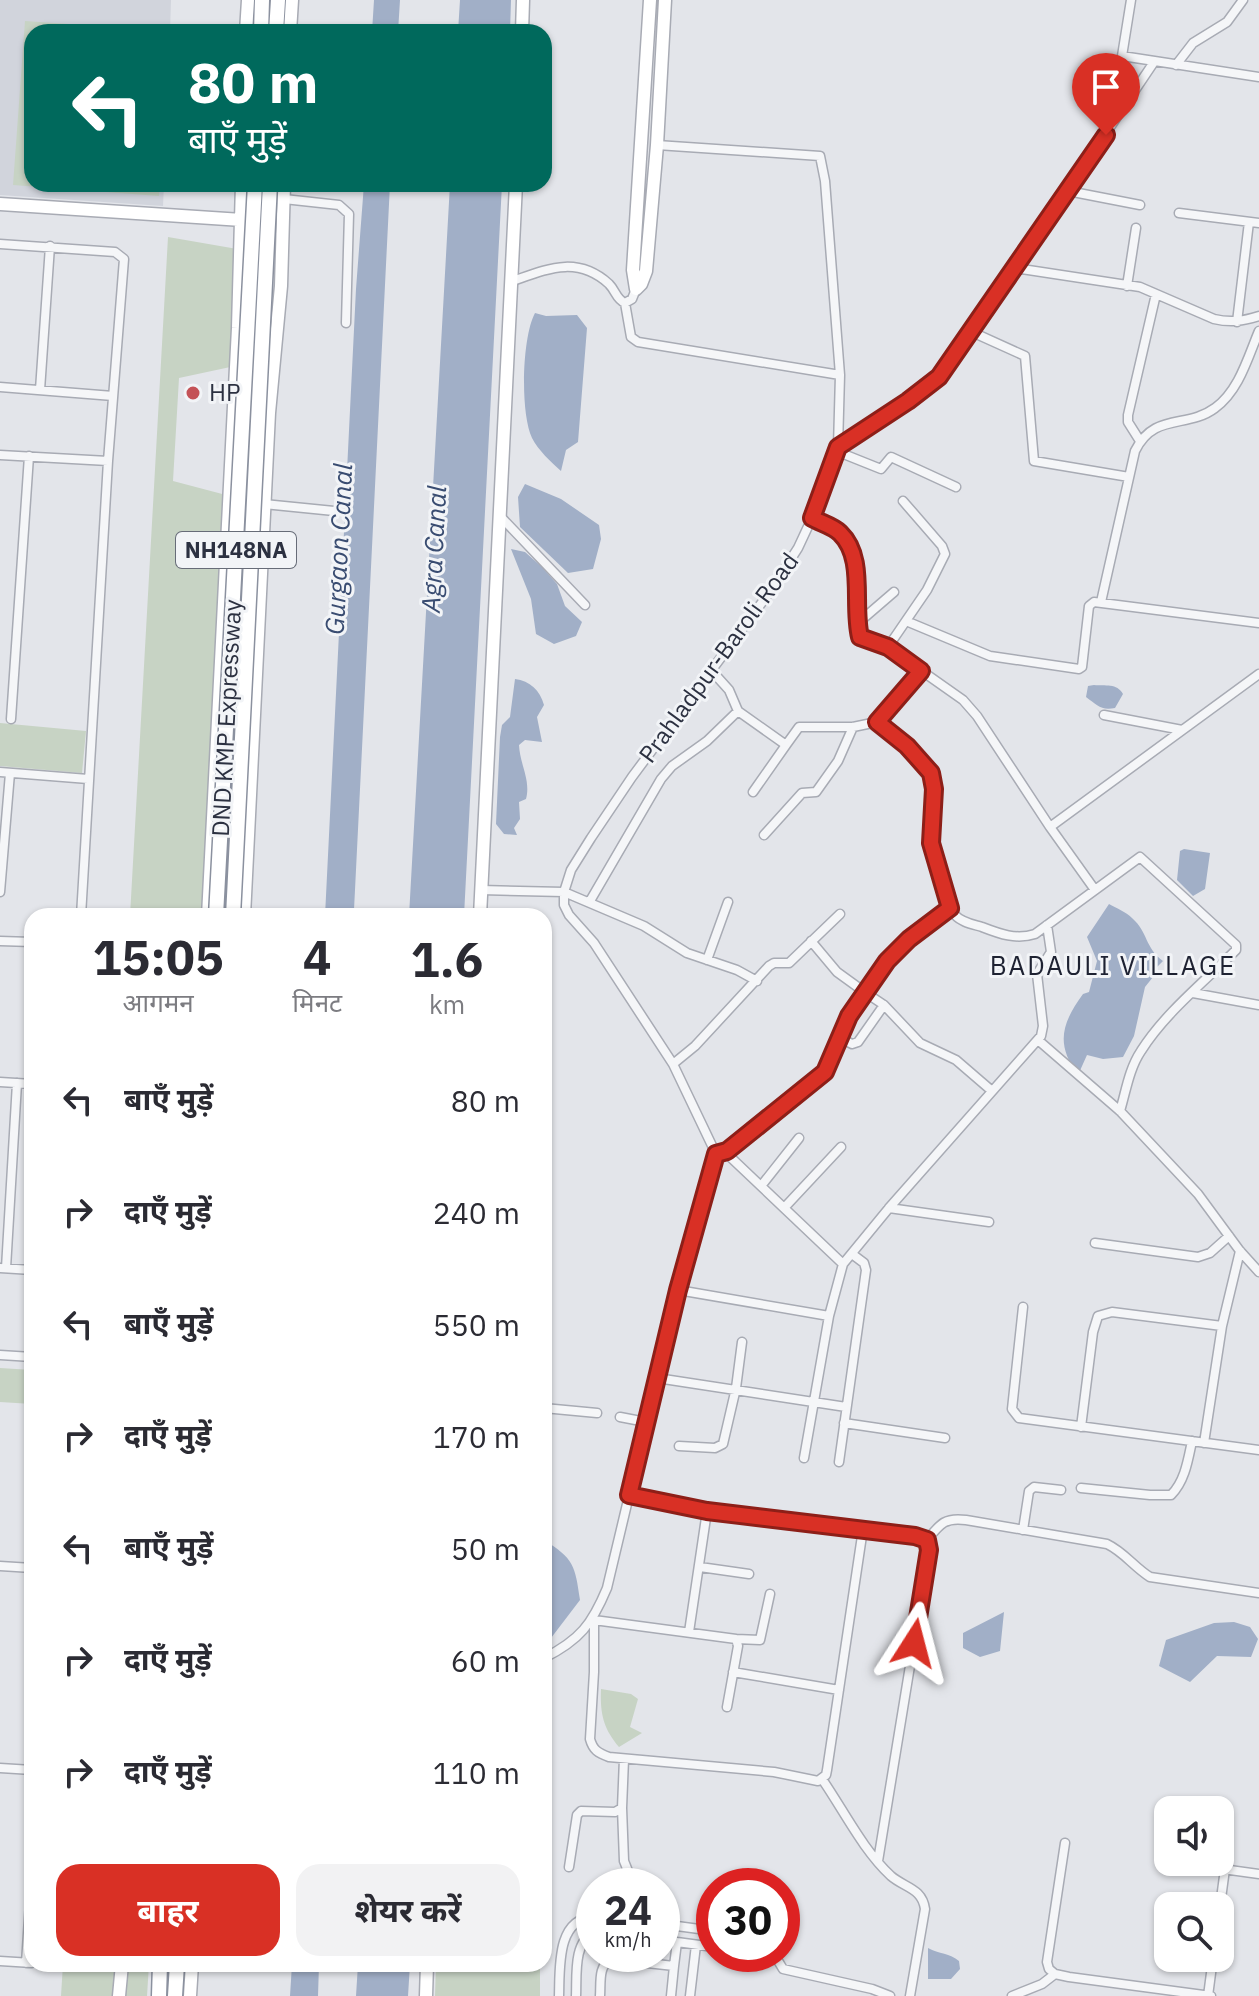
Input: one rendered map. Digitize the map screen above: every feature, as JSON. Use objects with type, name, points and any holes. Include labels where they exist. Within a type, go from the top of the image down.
[{"type":"highway","points":[[261,24],[262,0]]},
{"type":"highway","points":[[276,24],[278,0]]},
{"type":"highway","name":"DND KMP Expressway","points":[[216,908],[255,192]]},
{"type":"highway","name":"DND KMP Expressway","points":[[233,908],[270,192]]},
{"type":"highway","points":[[159,1996],[160,1972]]},
{"type":"highway","points":[[175,1996],[176,1972]]},
{"type":"street","points":[[246,24],[248,0]]},
{"type":"street","points":[[290,24],[292,0]]},
{"type":"street","points":[[522,24],[523,0]]},
{"type":"street","points":[[636,289],[633,270],[650,0]]},
{"type":"street","points":[[625,303],[632,299],[646,271],[665,0]]},
{"type":"street","points":[[1131,0],[1122,56],[1259,77]]},
{"type":"street","points":[[1176,65],[1193,43],[1227,22],[1243,0]]},
{"type":"street","points":[[837,449],[939,377],[1154,62]]},
{"type":"street","name":"Prahladpur-Baroli Road","points":[[564,892],[571,870],[591,838],[769,593],[798,548],[837,449],[840,375],[825,181],[820,156],[657,145]]},
{"type":"street","points":[[1068,191],[1140,205]]},
{"type":"street","points":[[208,908],[242,192]]},
{"type":"street","points":[[244,908],[269,413],[281,286],[284,192]]},
{"type":"street","points":[[480,908],[516,192]]},
{"type":"street","points":[[284,199],[339,205],[349,214],[346,323]]},
{"type":"street","points":[[0,207],[283,227]]},
{"type":"street","points":[[1179,213],[1254,222],[1237,322]]},
{"type":"street","points":[[1127,286],[1136,228]]},
{"type":"street","points":[[0,244],[50,246],[122,255],[81,908]]},
{"type":"street","points":[[40,390],[50,246]]},
{"type":"street","points":[[513,281],[545,269],[566,266],[609,284],[625,303],[631,337],[638,342],[840,375]]},
{"type":"street","points":[[1015,268],[1140,287],[1214,319],[1237,322],[1259,316]]},
{"type":"street","points":[[1140,441],[1128,422],[1128,415],[1156,294]]},
{"type":"street","points":[[1101,602],[1135,451],[1140,441],[1162,423],[1204,415],[1218,406],[1234,387],[1259,331]]},
{"type":"street","points":[[972,332],[1025,356],[1034,461],[1129,477]]},
{"type":"street","points":[[0,387],[113,396]]},
{"type":"street","points":[[837,449],[881,469],[891,457],[956,487]]},
{"type":"street","points":[[0,455],[108,461]]},
{"type":"street","points":[[11,719],[29,456]]},
{"type":"street","points":[[888,647],[927,590],[945,554],[942,546],[903,501]]},
{"type":"street","points":[[264,504],[334,511]]},
{"type":"street","points":[[498,514],[585,605]]},
{"type":"street","points":[[812,518],[836,530],[851,550],[856,568],[861,637],[888,647],[963,700],[1095,890]]},
{"type":"street","points":[[858,623],[894,592]]},
{"type":"street","points":[[906,621],[990,656],[1079,669],[1082,667],[1089,606],[1094,602],[1259,623]]},
{"type":"street","points":[[711,670],[729,690],[738,711],[786,745]]},
{"type":"street","points":[[753,792],[799,727],[853,727],[877,722],[921,671]]},
{"type":"street","points":[[1050,827],[1259,674]]},
{"type":"street","points":[[590,901],[661,779],[672,766],[707,741],[738,711]]},
{"type":"street","points":[[1104,715],[1182,730]]},
{"type":"street","points":[[877,722],[907,746],[931,773],[934,789],[931,843],[950,908],[963,921],[1004,935],[1026,937],[1141,857],[1236,945],[1236,950],[1141,1051],[1132,1069],[1120,1111]]},
{"type":"street","points":[[764,835],[802,793],[816,792],[838,761],[853,727]]},
{"type":"street","points":[[0,772],[88,779]]},
{"type":"street","points":[[0,892],[10,773]]},
{"type":"street","points":[[481,890],[564,892],[644,926],[677,948],[737,970],[757,981]]},
{"type":"street","points":[[564,892],[564,905],[569,915],[594,943],[673,1064],[720,1153],[761,1186],[843,1264]]},
{"type":"street","points":[[707,960],[728,902]]},
{"type":"street","points":[[863,1529],[827,1770],[822,1779],[624,1759],[598,1753],[592,1747],[594,1620],[607,1588],[678,1290],[720,1153],[825,1072],[849,1016],[896,950],[950,908]]},
{"type":"street","points":[[673,1064],[695,1046],[771,964],[789,963],[840,914]]},
{"type":"street","points":[[804,1458],[829,1316],[843,1264],[1038,1040],[1043,1026],[1037,974],[1051,952],[1047,925]]},
{"type":"street","points":[[0,941],[24,942]]},
{"type":"street","points":[[811,941],[837,972],[884,1005],[920,1043],[956,1060],[992,1091]]},
{"type":"street","points":[[1193,993],[1259,1005]]},
{"type":"street","points":[[840,1038],[857,1043],[884,1005]]},
{"type":"street","points":[[1038,1040],[1120,1111],[1198,1194],[1259,1272]]},
{"type":"street","points":[[0,1082],[24,1083]]},
{"type":"street","points":[[17,1083],[3,1268],[24,1269]]},
{"type":"street","points":[[761,1186],[799,1138]]},
{"type":"street","points":[[784,1208],[841,1147]]},
{"type":"street","points":[[889,1208],[989,1222]]},
{"type":"street","points":[[1095,1243],[1198,1257],[1210,1253],[1229,1236]]},
{"type":"street","points":[[1204,1443],[1222,1326],[1240,1251]]},
{"type":"street","points":[[839,1462],[866,1267],[852,1254]]},
{"type":"street","points":[[678,1290],[829,1316]]},
{"type":"street","points":[[1023,1307],[1013,1414],[1023,1420],[1259,1450]]},
{"type":"street","points":[[1081,1427],[1093,1332],[1098,1316],[1112,1312],[1222,1326]]},
{"type":"street","points":[[679,1446],[715,1448],[723,1444],[736,1388],[742,1342]]},
{"type":"street","points":[[0,1355],[24,1356]]},
{"type":"street","points":[[657,1378],[846,1407]]},
{"type":"street","points":[[552,1409],[597,1413]]},
{"type":"street","points":[[620,1417],[646,1422]]},
{"type":"street","points":[[844,1423],[945,1438]]},
{"type":"street","points":[[1081,1488],[1165,1497],[1171,1495],[1184,1475],[1192,1441]]},
{"type":"street","points":[[1023,1530],[1029,1491],[1034,1487],[1061,1490]]},
{"type":"street","points":[[629,1495],[707,1511],[863,1529],[927,1540]]},
{"type":"street","points":[[689,1632],[707,1511]]},
{"type":"street","points":[[878,1861],[929,1550],[927,1540],[942,1521],[953,1518],[1107,1544],[1124,1554],[1135,1567],[1161,1580],[1259,1593]]},
{"type":"street","points":[[0,1566],[24,1568]]},
{"type":"street","points":[[700,1567],[749,1574]]},
{"type":"street","points":[[594,1620],[760,1640],[770,1594]]},
{"type":"street","points":[[552,1653],[573,1640],[594,1620]]},
{"type":"street","points":[[727,1707],[738,1646],[736,1639]]},
{"type":"street","points":[[733,1672],[839,1690]]},
{"type":"street","points":[[624,1759],[622,1808],[627,1868]]},
{"type":"street","points":[[0,1768],[24,1770]]},
{"type":"street","points":[[822,1779],[878,1861],[923,1900],[925,1909],[910,1996]]},
{"type":"street","points":[[569,1867],[577,1815],[581,1811],[615,1812],[622,1808]]},
{"type":"street","points":[[1065,1843],[1047,1962],[1049,1969],[1055,1974],[1209,1996],[1212,1972]]},
{"type":"street","points":[[1234,1870],[1259,1874]]},
{"type":"street","points":[[559,1996],[561,1951],[575,1924]]},
{"type":"street","points":[[680,1942],[696,1945],[690,1996]]},
{"type":"street","points":[[0,1961],[24,1963]]},
{"type":"street","points":[[119,1996],[121,1972]]},
{"type":"street","points":[[190,1996],[192,1972]]},
{"type":"street","points":[[426,1996],[427,1972]]},
{"type":"street","points":[[576,1996],[578,1972]]},
{"type":"street","points":[[600,1996],[602,1972]]},
{"type":"street","points":[[671,1996],[673,1972]]},
{"type":"street","points":[[796,1972],[890,1996]]},
{"type":"street","points":[[1012,1996],[1042,1984],[1055,1974]]},
{"type":"shaded area","points":[[0,0],[171,0],[170,24],[24,24],[24,192],[164,192],[163,206],[0,195]]},
{"type":"green space","points":[[25,21],[69,24],[25,24]]},
{"type":"green space","points":[[24,35],[24,186],[13,185]]},
{"type":"green space","points":[[106,192],[159,192],[159,196]]},
{"type":"green space","points":[[168,237],[243,250],[235,366],[179,378],[173,481],[226,495],[204,908],[130,908]]},
{"type":"green space","points":[[0,723],[86,731],[82,773],[0,766]]},
{"type":"green space","points":[[0,1368],[24,1370],[24,1404],[0,1402]]},
{"type":"green space","points":[[601,1689],[631,1694],[638,1699],[630,1727],[642,1733],[619,1747],[604,1720]]},
{"type":"green space","points":[[62,1972],[148,1972],[147,1996],[61,1996]]},
{"type":"green space","points":[[436,1972],[540,1972],[540,1996],[435,1996]]},
{"type":"water","points":[[374,0],[400,0],[398,24],[372,24]]},
{"type":"water","points":[[460,0],[511,0],[510,24],[458,24]]},
{"type":"water","points":[[363,192],[390,192],[354,908],[325,908]]},
{"type":"water","name":"Agra Canal","points":[[450,192],[502,192],[464,908],[409,908]]},
{"type":"water","points":[[535,313],[546,316],[577,315],[587,328],[578,442],[566,450],[561,471],[545,456],[532,438],[528,426],[524,394],[525,357]]},
{"type":"water","points":[[525,484],[561,499],[599,525],[601,539],[593,569],[568,573],[520,527],[518,497]]},
{"type":"water","points":[[511,549],[525,552],[557,584],[565,606],[582,622],[576,636],[554,644],[536,634],[531,599]]},
{"type":"water","points":[[515,679],[534,687],[544,705],[537,717],[542,742],[525,740],[519,745],[527,792],[526,799],[519,802],[520,819],[514,828],[517,835],[504,834],[496,824],[500,737],[502,725],[510,717]]},
{"type":"water","points":[[1088,686],[1120,690],[1123,694],[1115,708],[1103,708],[1086,697]]},
{"type":"water","points":[[1180,851],[1210,853],[1205,889],[1193,896],[1177,880]]},
{"type":"water","points":[[1109,904],[1137,923],[1153,951],[1163,961],[1145,987],[1134,1036],[1123,1057],[1103,1059],[1087,1055],[1078,1075],[1066,1053],[1064,1034],[1070,1015],[1083,994],[1089,992],[1097,961],[1087,937]]},
{"type":"water","points":[[552,1545],[571,1564],[580,1600],[552,1637]]},
{"type":"water","points":[[1004,1612],[1000,1651],[980,1657],[963,1648],[963,1633]]},
{"type":"water","points":[[1234,1622],[1250,1627],[1258,1639],[1251,1657],[1217,1656],[1190,1682],[1159,1666],[1166,1640],[1214,1623]]},
{"type":"water","points":[[928,1948],[959,1961],[960,1969],[951,1979],[928,1979]]},
{"type":"water","points":[[292,1972],[319,1972],[318,1996],[290,1996]]},
{"type":"water","points":[[358,1972],[410,1972],[408,1996],[356,1996]]},
{"type":"place","name":"HP","points":[[193,393]]},
{"type":"district","name":"BADAULI VILLAGE","points":[[1113,966]]},
{"type":"route","points":[[914,1643],[929,1550],[929,1543],[922,1537],[707,1511],[629,1495],[678,1290],[716,1154],[727,1151],[825,1072],[849,1016],[887,961],[909,939],[950,908],[931,843],[934,789],[931,773],[907,746],[877,722],[921,671],[888,647],[860,637],[855,606],[855,558],[841,534],[812,518],[838,447],[939,377],[1106,135]]},
{"type":"water label","name":"Gurgaon Canal","points":[[339,549]]}]
